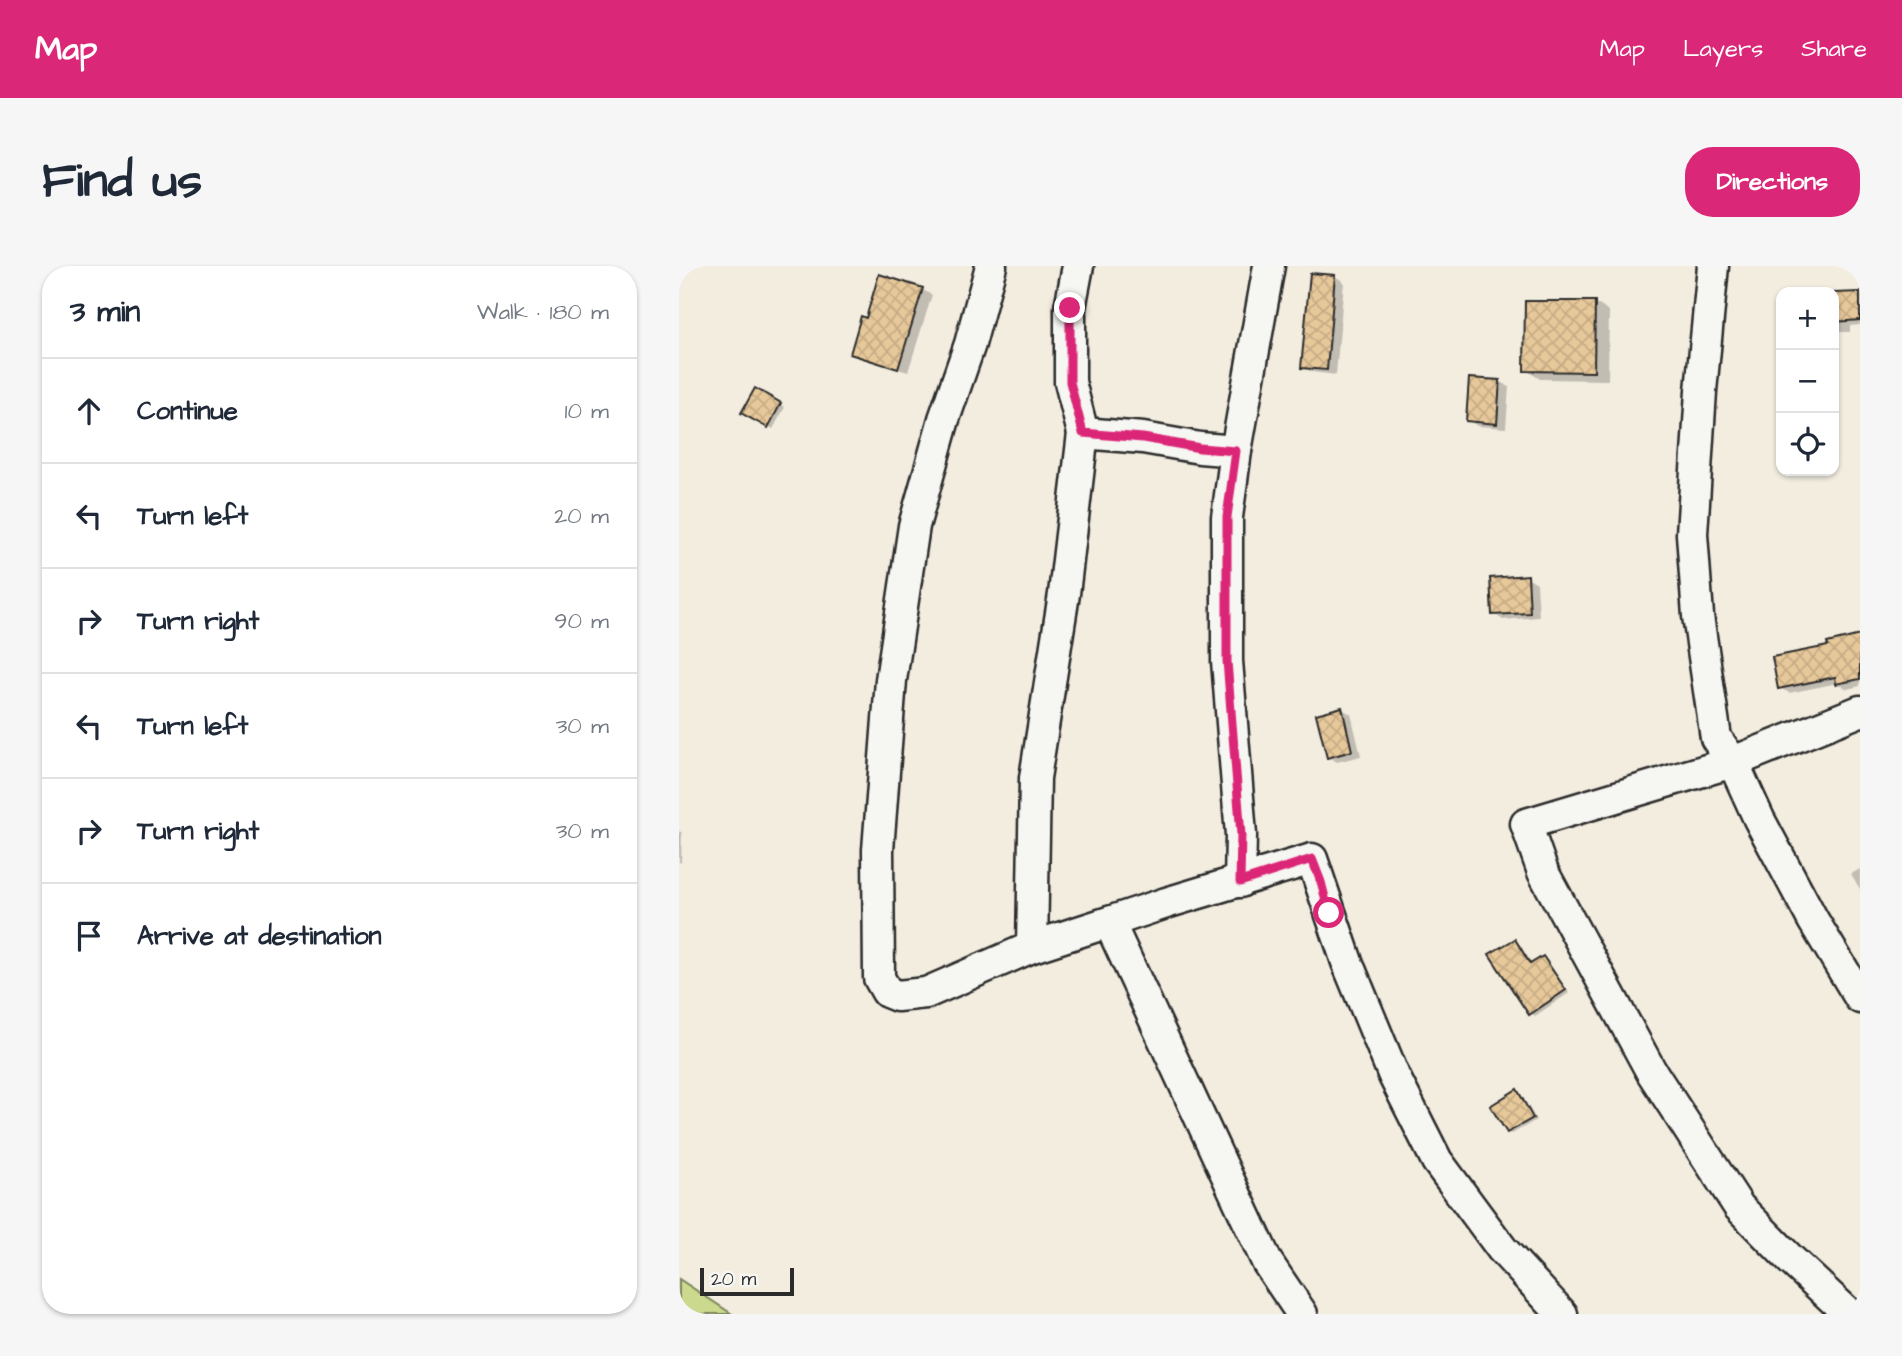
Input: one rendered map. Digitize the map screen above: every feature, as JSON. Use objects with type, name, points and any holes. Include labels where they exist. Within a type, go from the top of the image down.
[{"type":"street","points":[[991,266],[914,526],[891,680],[878,850],[879,978],[887,992],[897,996],[926,993],[1032,947],[1312,859],[1347,962],[1383,1050],[1437,1161],[1502,1249],[1562,1314]]},
{"type":"street","points":[[1032,947],[1035,778],[1064,594],[1083,433],[1070,382],[1070,308],[1078,266]]},
{"type":"street","points":[[1240,882],[1241,835],[1227,661],[1227,517],[1269,266]]},
{"type":"street","points":[[1713,266],[1701,391],[1692,534],[1698,616],[1716,737],[1733,762],[1759,819],[1807,909],[1860,998]]},
{"type":"street","points":[[1083,433],[1236,451]]},
{"type":"street","points":[[1849,1314],[1739,1207],[1651,1071],[1543,872],[1527,824],[1733,762],[1860,711]]},
{"type":"street","points":[[1109,922],[1267,1262],[1302,1314]]},
{"type":"green space","points":[[679,1279],[732,1314],[679,1314]]},
{"type":"building","points":[[1310,273],[1335,275],[1327,370],[1301,368]]},
{"type":"building","points":[[879,274],[923,288],[898,369],[850,354],[861,316],[866,318]]},
{"type":"building","points":[[1860,292],[1860,320],[1839,322],[1839,293]]},
{"type":"building","points":[[1525,301],[1595,301],[1594,372],[1524,371]]},
{"type":"building","points":[[1469,378],[1500,380],[1497,424],[1466,421]]},
{"type":"building","points":[[755,388],[781,403],[768,428],[741,413]]},
{"type":"building","points":[[1528,575],[1530,613],[1492,615],[1490,578]]},
{"type":"building","points":[[1860,635],[1860,679],[1836,684],[1835,677],[1778,689],[1772,657],[1828,646],[1827,643]]},
{"type":"building","points":[[1342,707],[1352,751],[1327,758],[1316,714]]},
{"type":"building","points":[[1515,939],[1530,964],[1543,956],[1566,990],[1529,1015],[1489,954]]},
{"type":"building","points":[[1517,1089],[1533,1118],[1507,1133],[1490,1106]]},
{"type":"route","points":[[1070,308],[1070,382],[1083,433],[1236,451],[1227,517],[1227,661],[1241,835],[1240,882],[1312,859],[1329,913]]}]
